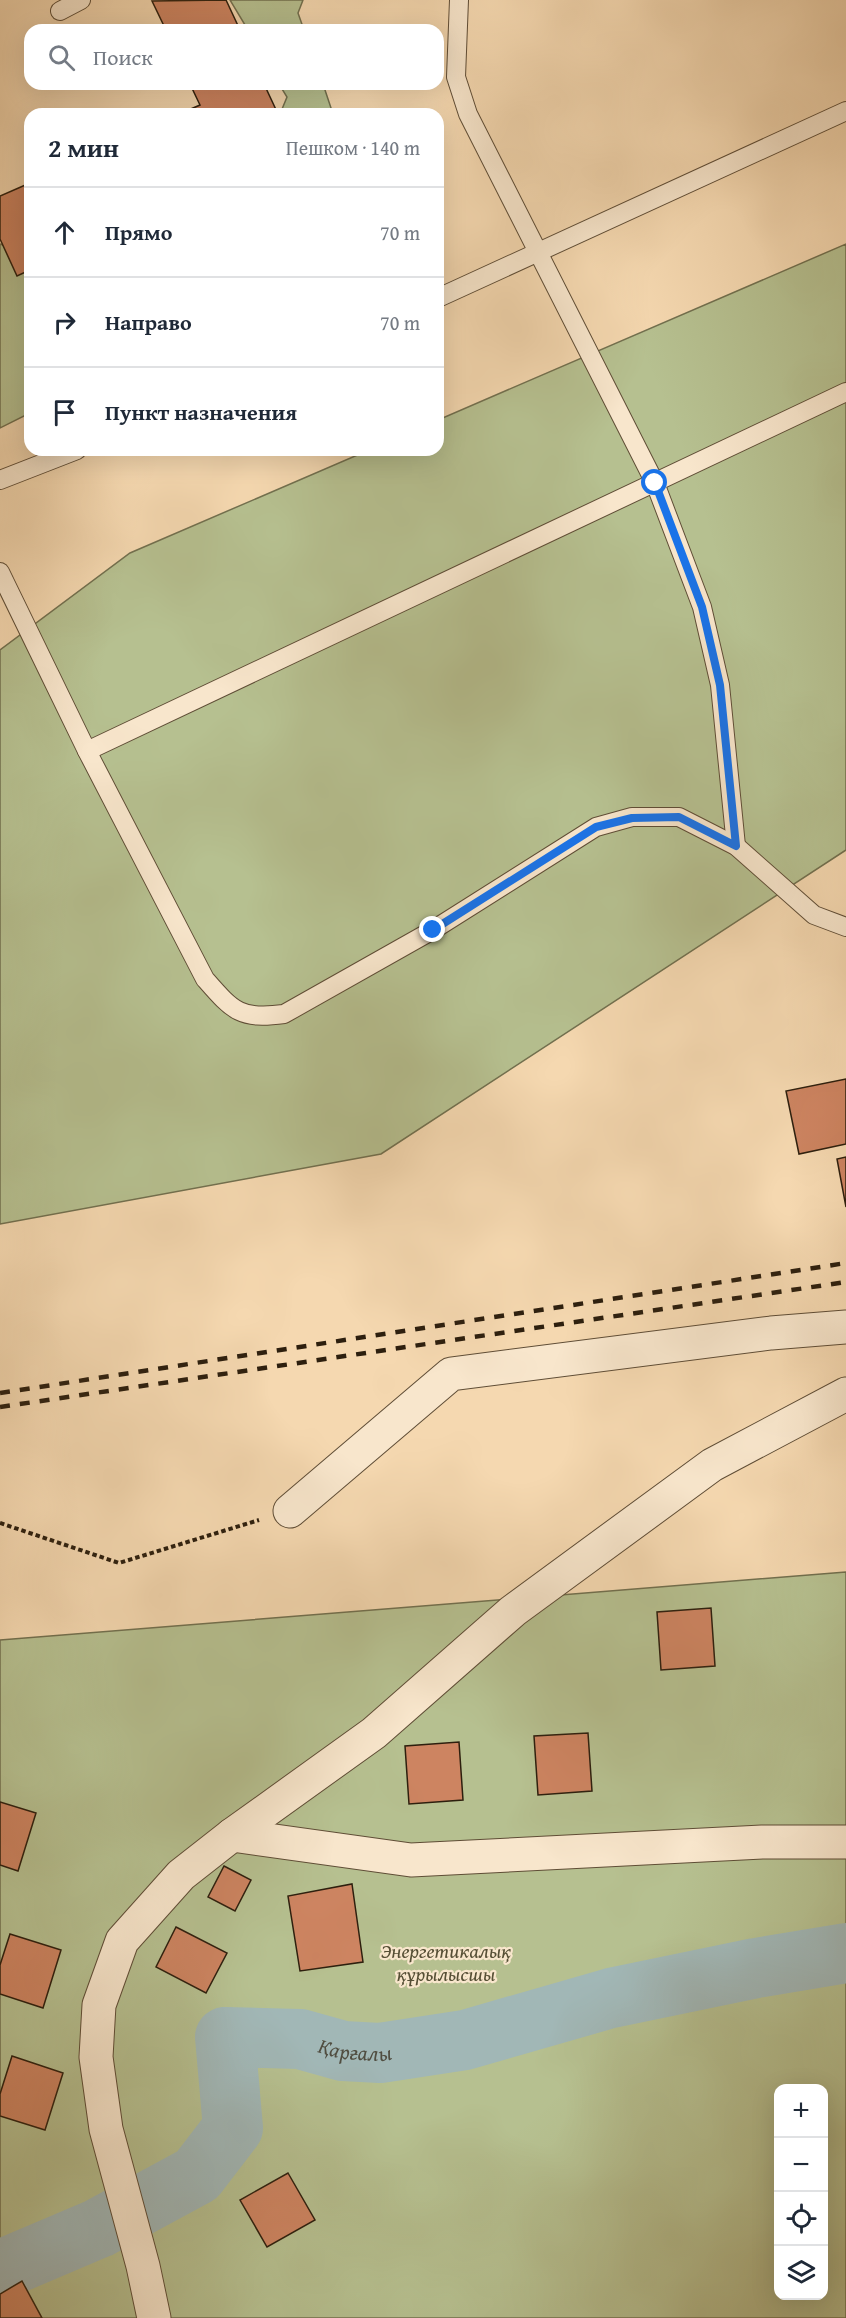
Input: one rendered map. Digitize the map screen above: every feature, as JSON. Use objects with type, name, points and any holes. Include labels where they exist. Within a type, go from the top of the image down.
[{"type":"street","points":[[290,1511],[451,1374],[771,1333],[846,1327]]},
{"type":"street","points":[[154,2318],[143,2266],[106,2128],[96,2057],[99,2005],[122,1941],[181,1875],[232,1835],[374,1733],[513,1611],[712,1465],[846,1394]]},
{"type":"street","points":[[232,1835],[411,1860],[738,1843],[846,1842]]},
{"type":"lane","points":[[60,11],[81,0]]},
{"type":"lane","points":[[459,0],[456,77],[468,114],[655,483],[702,607],[720,685],[736,846]]},
{"type":"lane","points":[[444,295],[846,111]]},
{"type":"lane","points":[[87,751],[846,392]]},
{"type":"lane","points":[[0,480],[62,456]]},
{"type":"lane","points":[[0,572],[87,751],[205,979],[230,1008],[257,1018],[284,1014],[433,930],[596,827],[632,818],[679,817],[736,846],[814,915],[846,927]]},
{"type":"path","points":[[0,1523],[119,1563],[290,1511]]},
{"type":"green space","points":[[230,0],[303,0],[298,13],[302,24],[244,24]]},
{"type":"green space","points":[[283,90],[325,90],[331,108],[282,108],[287,97]]},
{"type":"green space","points":[[0,244],[24,253],[24,416],[0,428]]},
{"type":"green space","points":[[846,244],[846,850],[381,1154],[0,1224],[0,650],[130,553],[355,456],[444,456],[444,417]]},
{"type":"green space","name":"Энергетикалық құрылысшы","points":[[846,1572],[846,2318],[0,2318],[0,1640]]},
{"type":"building","points":[[226,0],[237,24],[163,24],[152,1]]},
{"type":"building","points":[[193,90],[267,90],[275,108],[193,108],[200,105]]},
{"type":"building","points":[[24,186],[24,273],[17,276],[0,239],[0,196]]},
{"type":"building","points":[[846,1079],[846,1144],[799,1154],[786,1091]]},
{"type":"building","points":[[846,1157],[846,1207],[837,1159]]},
{"type":"building","points":[[711,1608],[715,1666],[661,1670],[657,1612]]},
{"type":"building","points":[[588,1733],[592,1791],[538,1795],[534,1736]]},
{"type":"building","points":[[459,1742],[463,1800],[409,1804],[405,1746]]},
{"type":"building","points":[[0,1802],[36,1813],[18,1871],[0,1865]]},
{"type":"building","points":[[224,1866],[251,1880],[235,1911],[208,1897]]},
{"type":"building","points":[[352,1884],[363,1962],[300,1971],[288,1896]]},
{"type":"building","points":[[176,1927],[227,1953],[206,1993],[156,1967]]},
{"type":"building","points":[[10,1934],[61,1950],[43,2008],[0,1994],[0,1965]]},
{"type":"building","points":[[12,2056],[63,2073],[45,2130],[0,2116],[0,2094]]},
{"type":"building","points":[[288,2173],[315,2220],[267,2247],[240,2200]]},
{"type":"building","points":[[22,2281],[42,2318],[0,2318],[0,2294]]},
{"type":"waterway","name":"Қарғалы","points":[[0,2270],[99,2228],[197,2175],[233,2128],[225,2037],[300,2039],[343,2051],[380,2053],[465,2040],[611,1998],[756,1968],[846,1953]]},
{"type":"railway","points":[[0,1393],[846,1263]]},
{"type":"railway","points":[[0,1407],[846,1282]]},
{"type":"route","points":[[433,930],[596,827],[632,818],[679,817],[736,846],[720,685],[702,607],[655,483]]}]
